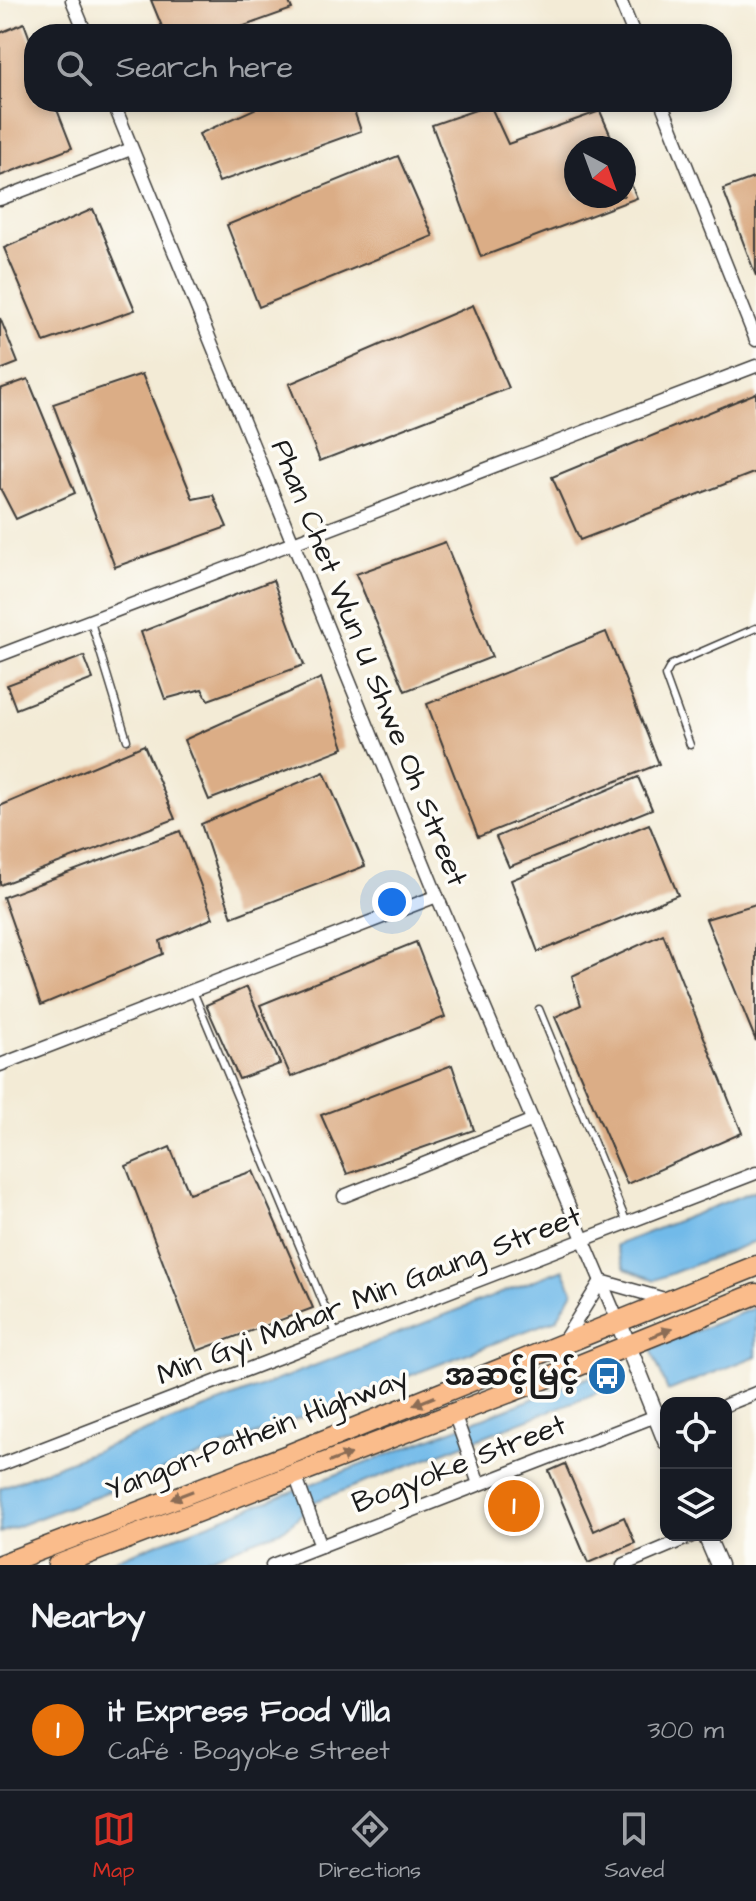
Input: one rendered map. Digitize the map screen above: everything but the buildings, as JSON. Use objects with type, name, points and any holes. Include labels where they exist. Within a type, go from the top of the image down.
[{"type":"main road","name":"Yangon-Pathein Highway","points":[[0,1565],[273,1461],[756,1266]]},
{"type":"main road","name":"Yangon-Pathein Highway","points":[[58,1565],[296,1478],[756,1294]]},
{"type":"street","points":[[72,0],[82,24]]},
{"type":"street","points":[[620,0],[630,24]]},
{"type":"street","name":"Phan Chet Wun U Shwe Oh Street","points":[[117,112],[437,896],[618,1321]]},
{"type":"street","points":[[665,112],[756,340]]},
{"type":"street","points":[[0,199],[131,149]]},
{"type":"street","points":[[0,655],[756,366]]},
{"type":"street","points":[[0,1065],[437,896]]},
{"type":"street","points":[[344,1196],[533,1120]]},
{"type":"street","name":"Min Gyi Mahar Min Gaung Street","points":[[0,1465],[756,1173]]},
{"type":"street","points":[[561,1346],[601,1281],[671,1301]]},
{"type":"street","points":[[618,1321],[660,1414]]},
{"type":"street","points":[[732,1403],[756,1393]]},
{"type":"street","name":"Bogyoke Street","points":[[272,1565],[660,1414]]},
{"type":"street","points":[[455,1416],[479,1484]]},
{"type":"street","points":[[296,1478],[321,1546]]},
{"type":"street","points":[[623,1565],[680,1541]]},
{"type":"street","points":[[709,1541],[719,1565]]},
{"type":"lane","points":[[91,622],[127,740]]},
{"type":"lane","points":[[690,745],[665,676],[671,665],[756,628]]},
{"type":"lane","points":[[193,991],[337,1336]]},
{"type":"lane","points":[[539,1009],[627,1223]]},
{"type":"water","points":[[756,1190],[756,1241],[655,1280],[625,1269],[616,1245]]},
{"type":"water","points":[[563,1269],[573,1291],[557,1319],[0,1533],[0,1488]]},
{"type":"water","points":[[756,1307],[756,1356],[668,1391],[651,1349]]},
{"type":"water","points":[[605,1371],[612,1387],[316,1501],[285,1529],[190,1565],[101,1565]]},
{"type":"place","name":"အဆင့်မြင့်","points":[[607,1376]]},
{"type":"place","name":"it Express Food Villa","points":[[514,1506]]}]
